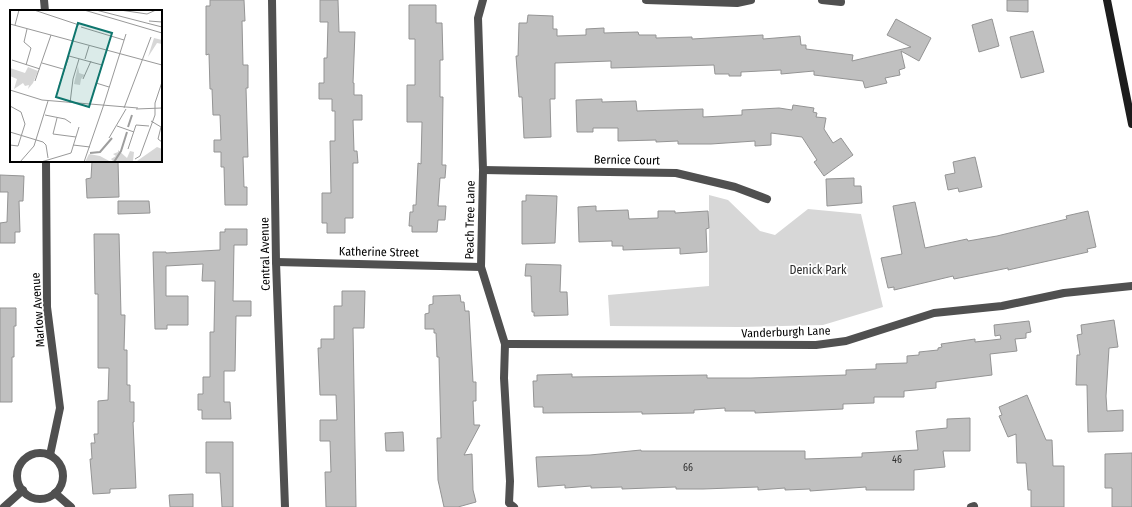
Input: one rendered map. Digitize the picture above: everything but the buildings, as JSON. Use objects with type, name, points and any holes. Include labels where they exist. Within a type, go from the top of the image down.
[{"type":"main road","points":[[1107,0],[1132,124]]},
{"type":"street","name":"Central Avenue","points":[[272,0],[276,262],[285,507]]},
{"type":"street","name":"Peach Tree Lane","points":[[483,0],[478,18],[483,170],[481,267],[505,344],[504,378],[510,503],[514,507]]},
{"type":"street","points":[[646,0],[737,3],[751,0]]},
{"type":"street","points":[[822,0],[841,2]]},
{"type":"street","name":"Marlow Avenue","points":[[46,162],[47,307],[60,408],[50,455]]},
{"type":"street","name":"Bernice Court","points":[[483,170],[676,173],[735,187],[767,199]]},
{"type":"street","name":"Katherine Street","points":[[276,262],[481,267]]},
{"type":"street","name":"Vanderburgh Lane","points":[[505,344],[816,345],[846,341],[934,312],[1002,306],[1064,293],[1132,286]]},
{"type":"street","points":[[36,453],[50,455],[56,459],[62,472],[62,480],[55,493],[48,497],[33,497],[23,490],[18,481],[18,474],[23,461],[36,453]]},
{"type":"street","points":[[4,507],[23,490]]},
{"type":"street","points":[[55,493],[71,507]]},
{"type":"green space","name":"Denick Park","points":[[709,195],[728,200],[760,231],[775,235],[808,209],[861,214],[883,307],[823,325],[739,327],[610,326],[608,295],[709,286]]}]
